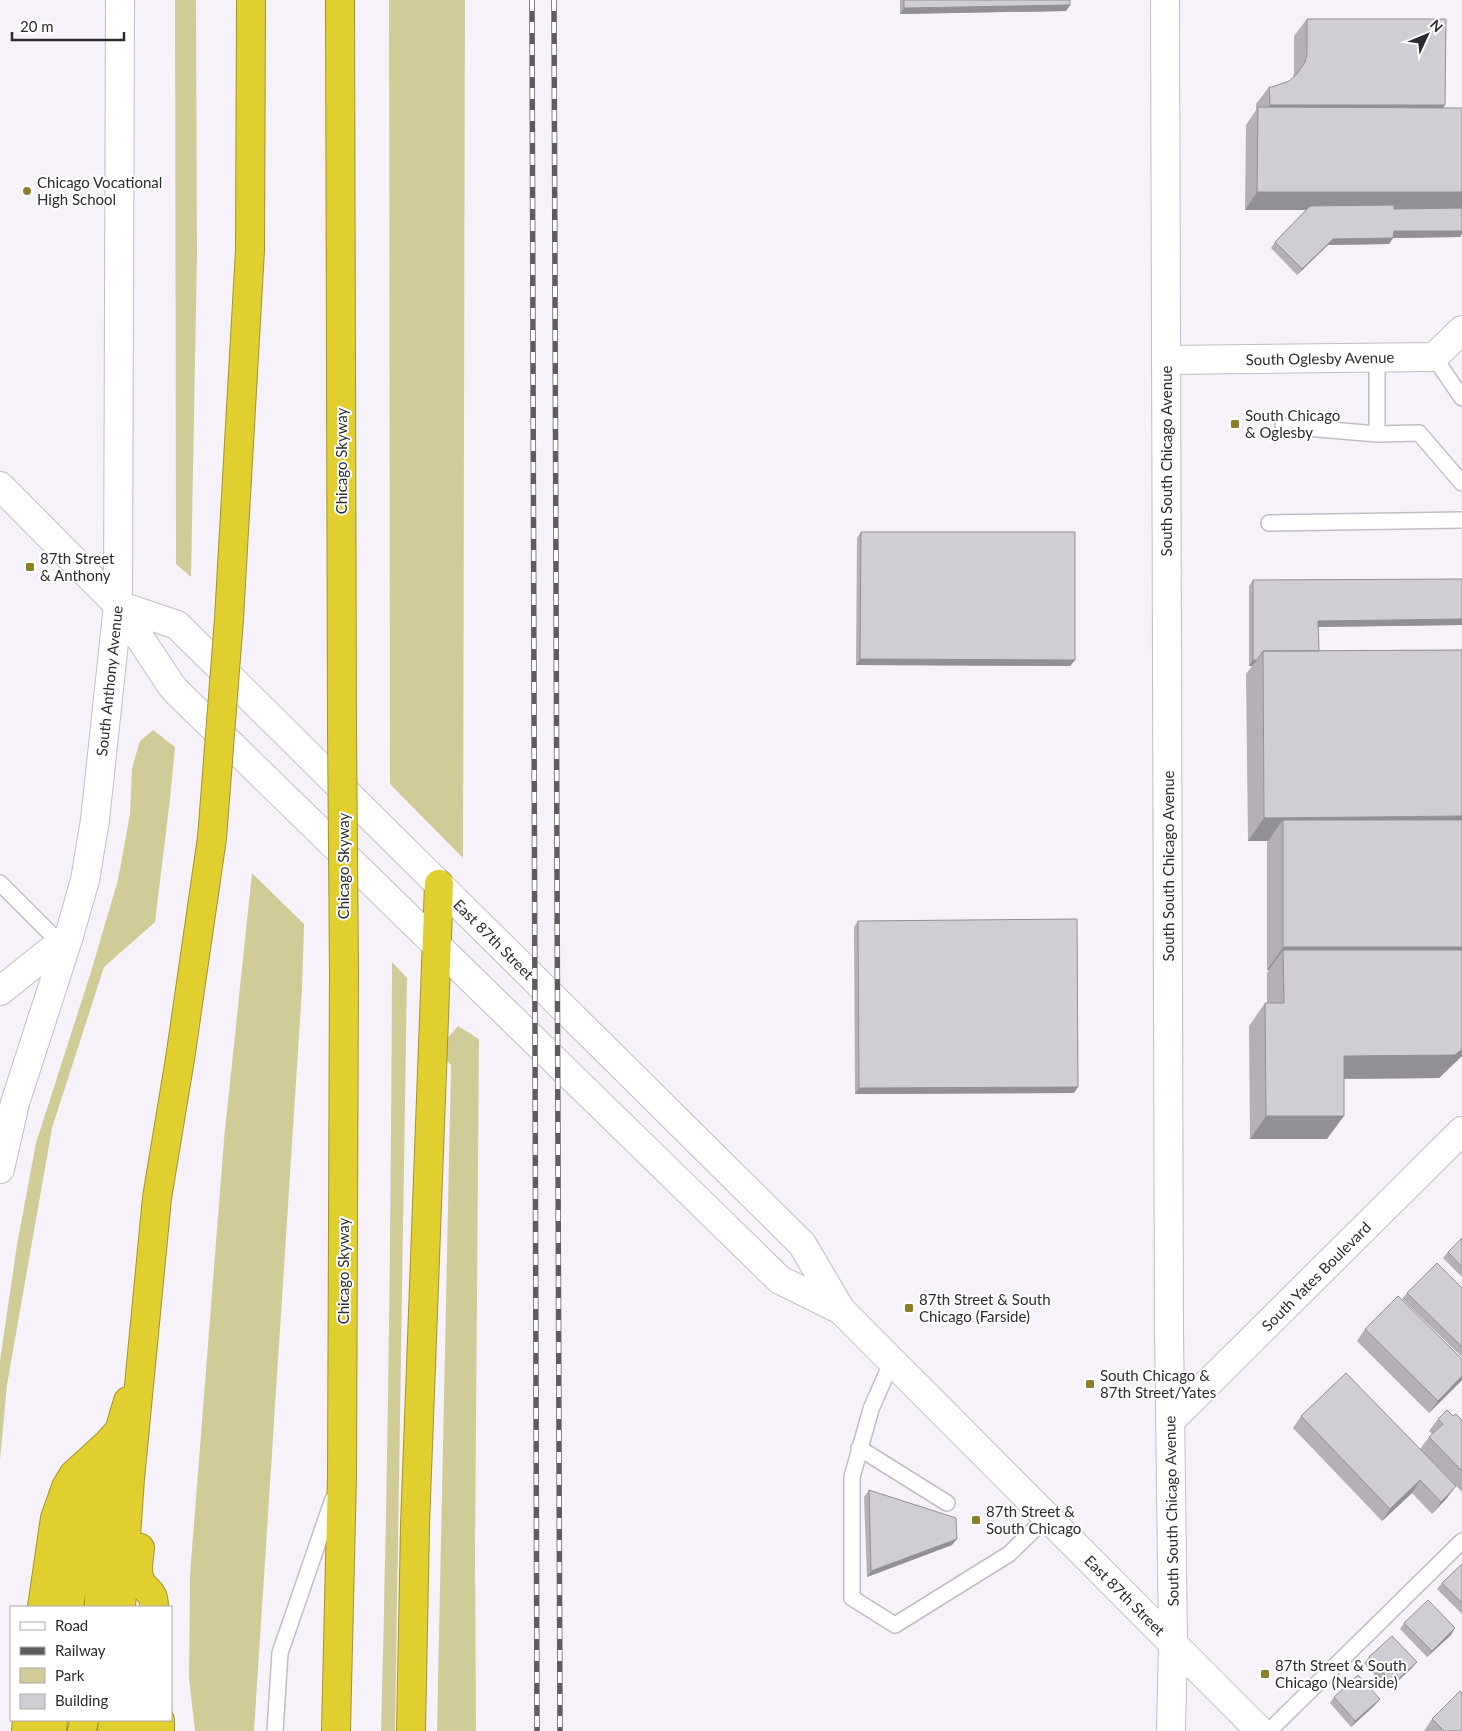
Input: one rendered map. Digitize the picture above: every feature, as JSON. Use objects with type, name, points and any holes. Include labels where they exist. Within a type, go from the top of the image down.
[{"type":"highway","points":[[121,1606],[134,1429],[157,1198],[180,1059],[212,838],[230,619],[250,250],[252,0]]},
{"type":"highway","name":"Chicago Skyway","points":[[336,1731],[342,1475],[344,971],[340,0]]},
{"type":"highway","points":[[411,1731],[415,1526],[438,884]]},
{"type":"highway","points":[[69,1606],[74,1573],[78,1489],[81,1474],[119,1431],[126,1413],[143,1339]]},
{"type":"highway","points":[[134,1606],[139,1576],[142,1519],[148,1474],[147,1436],[140,1401],[140,1375]]},
{"type":"highway","points":[[109,1498],[115,1462],[134,1429]]},
{"type":"highway","points":[[101,1451],[109,1498],[110,1606]]},
{"type":"highway","points":[[42,1606],[55,1518],[66,1487],[74,1475],[101,1451]]},
{"type":"highway","points":[[99,1606],[100,1560],[98,1538],[89,1507],[89,1489],[101,1451]]},
{"type":"highway","points":[[139,1576],[144,1585],[153,1594],[154,1606]]},
{"type":"main road","name":"South Anthony Avenue","points":[[0,1169],[15,1103],[85,880],[95,820],[118,605],[120,0]]},
{"type":"main road","name":"South South Chicago Avenue","points":[[1165,0],[1170,1421],[1173,1643],[1171,1731]]},
{"type":"main road","points":[[1434,357],[1462,330]]},
{"type":"main road","name":"South Oglesby Avenue","points":[[1166,360],[1434,357]]},
{"type":"main road","name":"East 87th Street","points":[[0,486],[118,605],[171,685],[436,945],[780,1280],[841,1310]]},
{"type":"main road","name":"East 87th Street","points":[[118,605],[177,625],[802,1244],[841,1310],[1260,1731]]},
{"type":"main road","points":[[0,991],[65,940]]},
{"type":"main road","name":"South Yates Boulevard","points":[[1170,1421],[1462,1131]]},
{"type":"lane","points":[[1434,357],[1462,398]]},
{"type":"lane","points":[[1377,358],[1377,434]]},
{"type":"lane","points":[[1283,426],[1377,434],[1418,433],[1462,483]]},
{"type":"lane","points":[[1269,524],[1462,520]]},
{"type":"lane","points":[[0,883],[65,940]]},
{"type":"lane","points":[[892,1361],[871,1410],[852,1477],[852,1598],[895,1624],[1009,1554],[1047,1517]]},
{"type":"lane","points":[[859,1448],[947,1502]]},
{"type":"lane","points":[[275,1731],[280,1653],[342,1475]]},
{"type":"lane","points":[[1269,1731],[1462,1540]]},
{"type":"green space","points":[[175,0],[196,0],[197,255],[191,577],[176,564]]},
{"type":"green space","points":[[389,0],[465,0],[463,858],[390,784]]},
{"type":"green space","points":[[153,730],[175,747],[155,922],[104,967],[52,1128],[7,1385],[0,1460],[0,1361],[17,1245],[36,1143],[90,975],[118,880],[130,814],[132,768],[140,741]]},
{"type":"green space","points":[[252,873],[304,924],[302,989],[254,1731],[195,1731],[189,1678],[190,1575],[224,1140]]},
{"type":"green space","points":[[392,962],[407,978],[395,1731],[381,1731],[389,1347]]},
{"type":"green space","points":[[458,1026],[479,1039],[475,1553],[476,1731],[437,1731],[451,1065],[443,1056],[448,1038]]},
{"type":"building","points":[[904,0],[1070,0],[1070,5],[904,8]]},
{"type":"building","points":[[1307,19],[1446,19],[1445,105],[1270,105],[1269,87],[1289,81],[1297,74],[1305,62],[1307,54]]},
{"type":"building","points":[[1258,107],[1462,108],[1462,192],[1257,192]]},
{"type":"building","points":[[1394,205],[1394,209],[1462,208],[1462,231],[1394,231],[1393,238],[1333,239],[1302,269],[1275,242],[1310,206]]},
{"type":"building","points":[[861,532],[1075,532],[1075,660],[860,659]]},
{"type":"building","points":[[1462,579],[1462,619],[1318,621],[1319,651],[1263,651],[1257,660],[1253,660],[1253,580]]},
{"type":"building","points":[[1462,650],[1462,816],[1264,818],[1263,651]]},
{"type":"building","points":[[1283,820],[1462,820],[1462,947],[1283,947]]},
{"type":"building","points":[[1077,919],[1078,1087],[859,1088],[858,921]]},
{"type":"building","points":[[1283,950],[1462,950],[1462,1049],[1455,1055],[1344,1056],[1344,1116],[1266,1116],[1265,1003],[1284,1003]]},
{"type":"building","points":[[1462,1238],[1462,1267],[1448,1252]]},
{"type":"building","points":[[1437,1263],[1462,1288],[1462,1347],[1407,1293]]},
{"type":"building","points":[[1398,1296],[1462,1359],[1462,1376],[1438,1401],[1365,1329]]},
{"type":"building","points":[[1346,1373],[1456,1486],[1441,1502],[1420,1480],[1390,1509],[1301,1416]]},
{"type":"building","points":[[1447,1410],[1453,1416],[1456,1414],[1462,1420],[1462,1471],[1429,1437],[1443,1424],[1438,1419]]},
{"type":"building","points":[[869,1490],[956,1518],[957,1539],[871,1571]]},
{"type":"building","points":[[1462,1564],[1462,1603],[1442,1583]]},
{"type":"building","points":[[1428,1600],[1455,1628],[1432,1651],[1404,1623]]},
{"type":"building","points":[[1392,1636],[1417,1662],[1393,1684],[1369,1657]]},
{"type":"building","points":[[1358,1675],[1380,1699],[1355,1721],[1334,1697]]},
{"type":"building","points":[[1460,1691],[1462,1694],[1462,1731],[1444,1731],[1432,1719]]},
{"type":"railway","points":[[532,0],[537,1731]]},
{"type":"railway","points":[[554,0],[560,1731]]},
{"type":"place","name":"Chicago Vocational High School","points":[[27,191]]},
{"type":"place","name":"South Chicago & Oglesby","points":[[1235,424]]},
{"type":"place","name":"87th Street & Anthony","points":[[30,567]]},
{"type":"place","name":"87th Street & South Chicago (Farside)","points":[[909,1308]]},
{"type":"place","name":"South Chicago & 87th Street/Yates","points":[[1090,1384]]},
{"type":"place","name":"87th Street & South Chicago","points":[[976,1520]]},
{"type":"place","name":"87th Street & South Chicago (Nearside)","points":[[1265,1674]]}]
